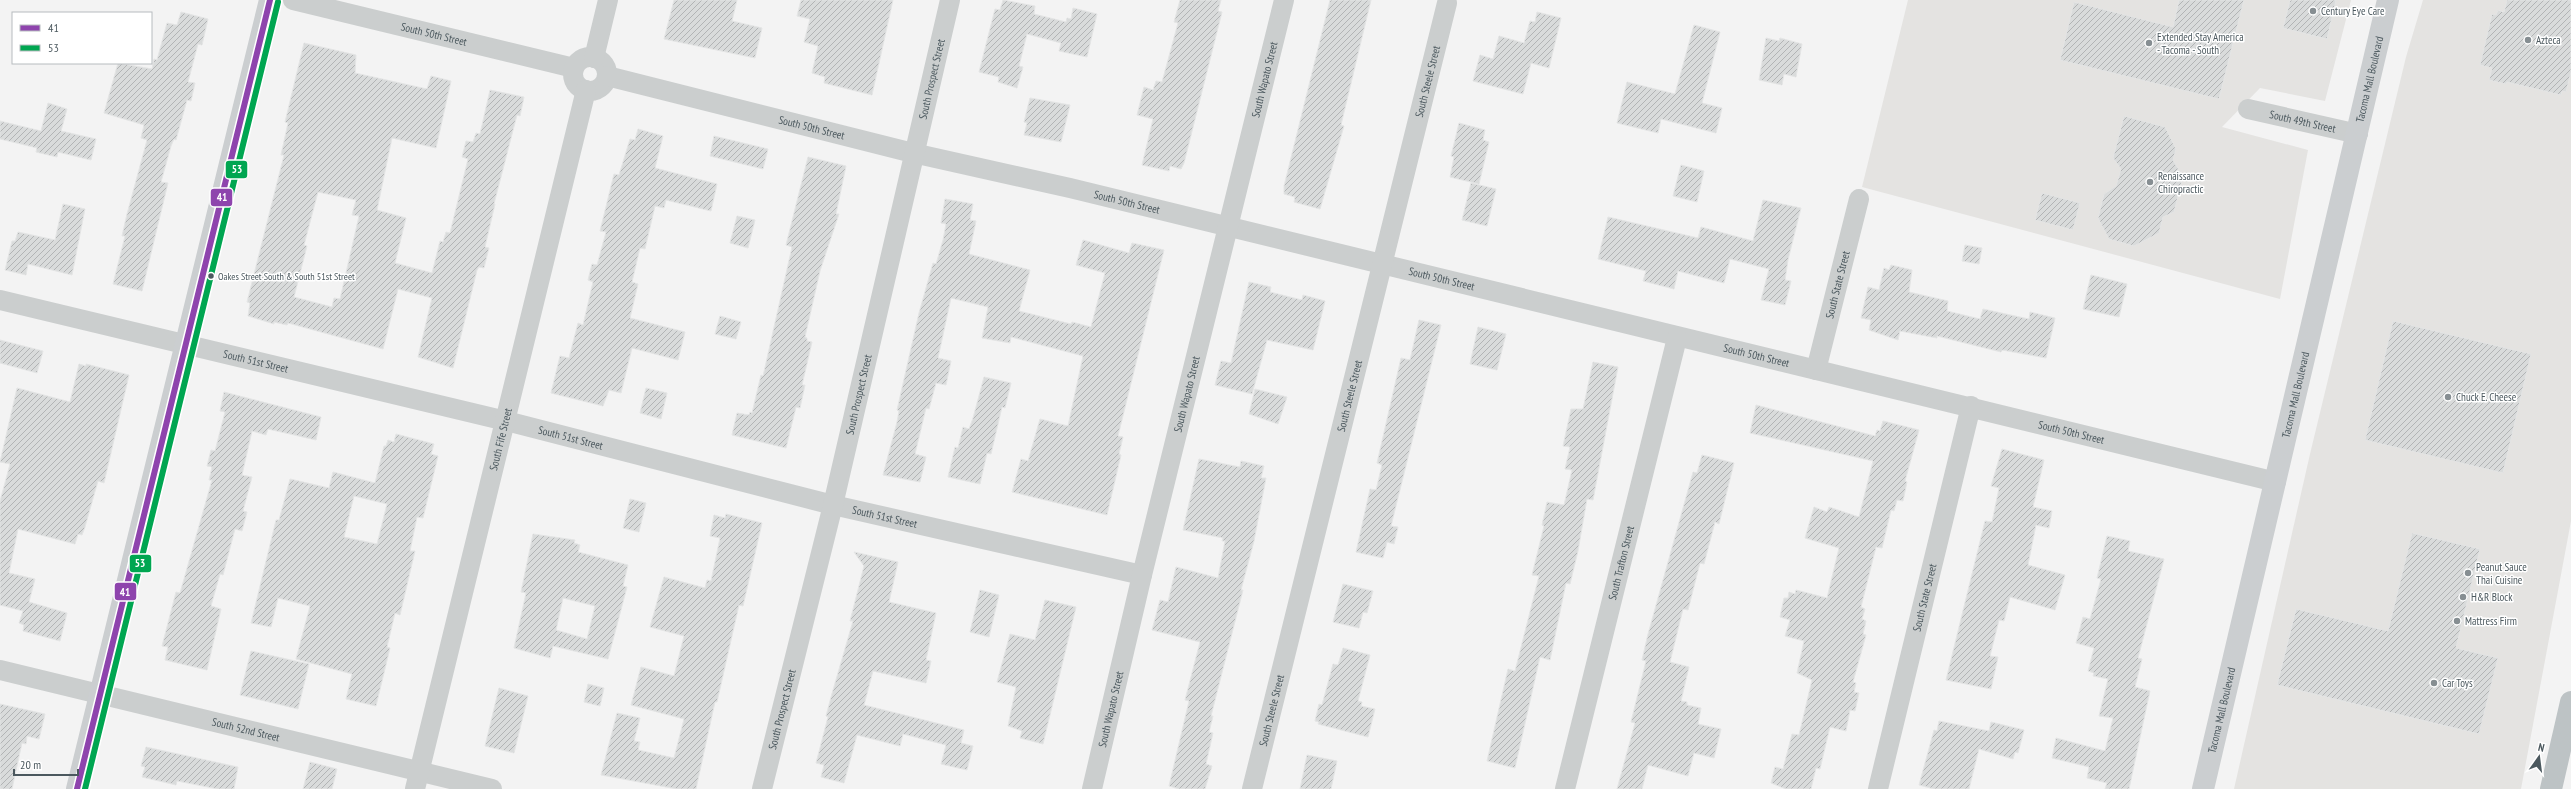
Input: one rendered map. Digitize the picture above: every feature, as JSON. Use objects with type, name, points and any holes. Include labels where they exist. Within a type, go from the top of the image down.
[{"type":"highway","points":[[2551,789],[2571,702]]},
{"type":"street","points":[[77,789],[99,694],[187,344],[270,0]]},
{"type":"street","name":"South 50th Street","points":[[293,0],[574,68]]},
{"type":"street","points":[[594,58],[608,0]]},
{"type":"street","name":"South Prospect Street","points":[[762,789],[833,505],[913,153],[950,0]]},
{"type":"street","name":"South Wapato Street","points":[[1092,789],[1142,575],[1284,0]]},
{"type":"street","name":"Tacoma Mall Boulevard","points":[[2202,789],[2276,482],[2388,0]]},
{"type":"street","name":"South Steele Street","points":[[1252,789],[1447,3]]},
{"type":"street","points":[[594,58],[603,63],[607,76],[602,86],[597,90],[586,90],[581,88],[574,80],[574,68],[580,60],[594,58]]},
{"type":"street","name":"South 50th Street","points":[[607,76],[913,153],[1070,188],[1381,266],[1677,338],[1971,406],[2276,482]]},
{"type":"street","name":"South Fife Street","points":[[418,780],[586,90]]},
{"type":"street","name":"South 49th Street","points":[[2248,109],[2358,134]]},
{"type":"street","name":"South State Street","points":[[1816,370],[1859,199]]},
{"type":"street","name":"South 51st Street","points":[[0,300],[506,421],[833,505],[1142,575]]},
{"type":"street","name":"South Trafton Street","points":[[1565,789],[1677,338]]},
{"type":"street","name":"South State Street","points":[[1878,789],[1971,406]]},
{"type":"street","name":"South 52nd Street","points":[[0,670],[99,694],[418,780],[492,789]]},
{"type":"shaded area","points":[[1908,0],[2351,0],[2325,101],[2260,88],[2222,127],[2308,150],[2280,299],[1862,187]]},
{"type":"shaded area","points":[[2423,0],[2571,0],[2571,521],[2521,789],[2234,789],[2310,454],[2406,57]]},
{"type":"building","points":[[674,0],[737,0],[732,21],[762,28],[755,58],[664,39]]},
{"type":"building","points":[[801,0],[893,0],[872,95],[824,83],[825,77],[812,73],[818,46],[804,42],[810,19],[797,16]]},
{"type":"building","points":[[1003,0],[1035,6],[1034,14],[1066,22],[1067,18],[1071,19],[1073,8],[1097,14],[1087,57],[1059,51],[1061,43],[1027,34],[1019,66],[1023,67],[1017,88],[998,82],[999,77],[979,72],[995,9],[1000,10]]},
{"type":"building","points":[[1180,0],[1221,0],[1218,11],[1222,12],[1184,163],[1181,169],[1170,166],[1169,171],[1142,165],[1153,119],[1137,115],[1144,87],[1153,90],[1156,81],[1162,82],[1178,23],[1174,22]]},
{"type":"building","points":[[1330,0],[1371,0],[1341,125],[1344,126],[1320,209],[1294,202],[1295,197],[1284,194],[1284,186]]},
{"type":"building","name":"Extended Stay America - Tacoma - South","points":[[2179,0],[2244,0],[2219,99],[2060,60],[2074,2],[2173,27]]},
{"type":"building","points":[[2290,0],[2336,0],[2327,39],[2283,28]]},
{"type":"building","name":"Azteca","points":[[2507,0],[2571,0],[2571,72],[2566,92],[2562,91],[2561,95],[2507,82],[2506,84],[2489,80],[2492,68],[2480,65],[2492,14],[2496,15],[2498,10],[2504,12]]},
{"type":"building","points":[[181,12],[208,19],[202,45],[198,44],[188,82],[195,83],[191,101],[187,100],[176,140],[174,139],[171,146],[161,182],[168,183],[142,291],[113,284],[125,236],[122,236],[127,214],[147,140],[141,138],[144,125],[104,113],[118,64],[152,69],[154,59],[157,60],[167,23],[177,25]]},
{"type":"building","points":[[1537,12],[1561,18],[1549,68],[1531,63],[1523,94],[1473,81],[1480,55],[1493,59],[1499,36],[1524,43],[1530,21],[1535,22]]},
{"type":"building","points":[[1694,25],[1720,32],[1702,103],[1722,108],[1716,133],[1661,119],[1658,133],[1617,123],[1627,82],[1675,94]]},
{"type":"building","points":[[1766,38],[1779,41],[1780,38],[1802,44],[1796,77],[1784,74],[1782,85],[1759,80]]},
{"type":"building","points":[[304,43],[356,55],[355,73],[427,89],[431,76],[451,81],[436,148],[392,138],[377,210],[406,218],[395,263],[432,273],[440,241],[443,242],[446,232],[450,233],[468,159],[462,157],[466,141],[473,142],[476,133],[480,134],[490,90],[524,97],[520,116],[517,115],[494,204],[485,247],[489,248],[484,268],[479,267],[477,270],[453,368],[418,357],[432,298],[398,289],[383,349],[288,323],[287,325],[274,322],[274,324],[248,316],[250,303],[247,302],[284,155],[281,155],[288,123],[285,122]],"holes":[[[318,192],[356,200],[352,215],[359,216],[340,299],[334,298],[332,307],[294,297],[307,246],[304,245]]]},
{"type":"building","points":[[1030,98],[1070,105],[1061,142],[1024,135],[1027,123],[1024,122]]},
{"type":"building","points":[[48,103],[67,109],[61,131],[96,139],[91,160],[58,152],[57,157],[36,152],[37,148],[0,139],[0,121],[41,131]]},
{"type":"building","name":"Renaissance Chiropractic","points":[[2124,116],[2165,127],[2176,149],[2173,160],[2183,177],[2174,212],[2163,217],[2159,233],[2134,246],[2109,239],[2098,218],[2104,194],[2116,186],[2121,169],[2113,158]]},
{"type":"building","points":[[1459,123],[1485,130],[1483,140],[1489,142],[1479,184],[1450,177],[1454,157],[1451,156]]},
{"type":"building","points":[[638,129],[663,136],[655,168],[717,184],[711,211],[666,200],[664,208],[655,206],[645,249],[640,248],[632,282],[638,284],[630,318],[685,332],[678,360],[632,348],[621,393],[609,390],[603,406],[551,393],[560,356],[569,358],[578,323],[583,325],[593,282],[588,280],[592,264],[597,265],[606,232],[600,231],[614,174],[619,175],[630,139],[635,140]]},
{"type":"building","points":[[714,136],[768,149],[763,169],[710,156]]},
{"type":"building","points":[[808,157],[846,166],[836,214],[839,214],[820,271],[805,337],[807,338],[807,341],[812,342],[802,385],[805,385],[800,408],[796,407],[786,448],[732,435],[737,413],[749,415],[750,412],[752,413],[761,375],[763,376],[792,247],[786,245]]},
{"type":"building","points":[[1681,165],[1704,171],[1697,202],[1673,196]]},
{"type":"building","points":[[1471,183],[1496,189],[1487,226],[1462,220]]},
{"type":"building","points":[[2042,193],[2080,203],[2073,230],[2035,220]]},
{"type":"building","points":[[945,199],[973,204],[970,220],[976,221],[969,254],[1030,270],[1019,311],[1071,324],[1072,322],[1091,327],[1105,273],[1076,265],[1083,240],[1129,253],[1132,243],[1164,250],[1118,436],[1123,437],[1119,454],[1121,455],[1107,515],[1012,492],[1021,459],[1028,461],[1040,419],[1068,426],[1083,356],[1011,337],[1010,343],[982,338],[988,307],[951,298],[938,358],[951,361],[946,385],[936,383],[929,409],[926,408],[915,454],[926,457],[920,482],[883,475],[897,422],[899,411],[897,410],[919,313],[933,263],[936,264],[943,240],[946,224],[941,223]]},
{"type":"building","points":[[1763,200],[1801,208],[1788,260],[1785,280],[1791,281],[1785,305],[1761,300],[1769,269],[1730,259],[1724,283],[1678,271],[1674,289],[1643,281],[1646,271],[1598,259],[1608,217],[1698,238],[1701,227],[1753,241]]},
{"type":"building","points":[[63,204],[85,209],[72,275],[28,264],[26,275],[5,270],[12,241],[15,241],[18,232],[55,240]]},
{"type":"building","points":[[737,216],[755,220],[748,248],[730,243]]},
{"type":"building","points":[[1965,245],[1982,248],[1979,264],[1962,261]]},
{"type":"building","points":[[1891,265],[1912,270],[1909,292],[1948,301],[1947,311],[1980,319],[1983,309],[2029,319],[2030,312],[2055,318],[2046,358],[2002,350],[2001,352],[1937,336],[1937,338],[1900,331],[1898,340],[1869,330],[1871,320],[1861,318],[1868,287],[1879,290],[1884,268],[1889,270]]},
{"type":"building","points":[[2091,275],[2127,284],[2119,317],[2083,309]]},
{"type":"building","points":[[1249,282],[1271,287],[1270,292],[1302,300],[1303,295],[1325,301],[1313,350],[1267,340],[1252,394],[1215,385],[1221,361],[1231,363]]},
{"type":"building","points":[[720,316],[741,322],[736,339],[715,334]]},
{"type":"building","points":[[1419,320],[1441,325],[1391,526],[1398,527],[1394,544],[1387,542],[1383,558],[1356,552],[1370,489],[1376,490],[1382,465],[1377,463],[1401,358],[1410,360]]},
{"type":"building","name":"Chuck E. Cheese","points":[[2393,321],[2531,354],[2503,473],[2365,440]]},
{"type":"building","points":[[1478,327],[1506,334],[1497,370],[1470,364]]},
{"type":"building","points":[[0,340],[43,351],[37,373],[0,363]]},
{"type":"building","points":[[1593,362],[1618,367],[1593,500],[1587,499],[1578,551],[1570,584],[1566,583],[1550,660],[1540,657],[1515,768],[1487,761],[1508,669],[1515,671],[1539,576],[1532,575],[1544,526],[1542,525],[1547,502],[1564,505],[1572,470],[1565,469],[1570,447],[1563,446],[1571,409],[1583,409]]},
{"type":"building","points":[[79,364],[86,366],[86,364],[129,375],[104,483],[98,481],[85,527],[82,535],[78,534],[75,544],[18,529],[9,573],[35,579],[29,602],[67,613],[60,641],[23,631],[24,625],[19,623],[23,611],[0,605],[0,501],[10,464],[0,462],[17,388],[70,402]]},
{"type":"building","points":[[984,377],[1011,383],[1005,408],[1002,407],[991,454],[987,453],[980,484],[948,477],[955,447],[958,448],[963,427],[969,429]]},
{"type":"building","points":[[646,388],[667,393],[661,419],[640,413]]},
{"type":"building","points":[[1255,389],[1287,397],[1278,424],[1249,414]]},
{"type":"building","points":[[224,392],[321,417],[316,440],[268,429],[266,435],[252,431],[242,475],[252,477],[243,511],[247,512],[242,531],[235,529],[223,575],[220,574],[211,606],[221,609],[207,670],[165,660],[168,647],[162,646],[176,592],[180,593],[212,480],[209,480],[212,467],[207,466],[211,450],[215,451],[225,412],[220,411]]},
{"type":"building","points":[[1756,405],[1875,436],[1877,430],[1880,431],[1883,421],[1919,430],[1905,481],[1907,482],[1903,501],[1897,500],[1894,511],[1891,510],[1882,548],[1876,547],[1861,607],[1865,609],[1862,619],[1866,621],[1863,634],[1866,635],[1853,682],[1856,683],[1854,692],[1859,693],[1855,711],[1850,710],[1846,731],[1830,727],[1820,769],[1816,768],[1811,789],[1786,789],[1771,783],[1775,767],[1783,769],[1792,734],[1799,735],[1812,680],[1797,673],[1804,641],[1785,636],[1790,620],[1780,617],[1784,598],[1788,598],[1789,592],[1795,594],[1796,590],[1827,598],[1839,548],[1805,538],[1814,507],[1827,512],[1829,507],[1859,517],[1873,461],[1750,433]]},
{"type":"building","points":[[396,434],[434,444],[431,454],[438,456],[423,518],[417,517],[410,551],[415,551],[400,615],[395,613],[387,647],[390,648],[376,706],[346,699],[352,674],[296,659],[310,606],[278,598],[271,627],[251,623],[276,520],[279,520],[290,479],[329,488],[333,472],[375,483],[384,446],[386,446],[388,440],[394,442]],"holes":[[[354,496],[387,504],[377,544],[344,537]]]},
{"type":"building","points":[[2002,449],[2044,460],[2033,507],[2052,511],[2049,528],[2036,525],[2028,565],[2065,575],[2055,610],[2010,597],[2004,621],[1999,620],[1990,656],[1998,657],[1991,689],[1946,680],[1985,521],[1992,522],[1999,488],[1991,486]]},
{"type":"building","points":[[1702,455],[1734,463],[1719,524],[1715,522],[1704,564],[1700,563],[1688,610],[1683,609],[1670,662],[1689,667],[1681,701],[1687,702],[1687,705],[1701,708],[1698,724],[1721,729],[1714,758],[1694,753],[1688,776],[1648,765],[1642,789],[1617,789],[1635,723],[1631,722],[1646,661],[1642,660],[1648,634],[1693,472],[1697,473]]},
{"type":"building","points":[[1199,459],[1240,467],[1241,461],[1264,466],[1261,478],[1266,478],[1254,541],[1241,590],[1243,590],[1211,716],[1213,716],[1209,732],[1213,733],[1206,764],[1212,766],[1205,789],[1179,789],[1169,786],[1189,701],[1185,700],[1200,642],[1152,630],[1160,600],[1168,602],[1176,567],[1218,578],[1225,541],[1222,541],[1223,538],[1183,530]]},
{"type":"building","points":[[630,499],[646,503],[639,532],[623,528]]},
{"type":"building","points":[[726,514],[762,523],[743,606],[739,605],[717,702],[715,702],[696,789],[677,789],[601,775],[617,713],[640,718],[634,741],[640,742],[638,750],[674,758],[684,719],[631,705],[641,667],[674,676],[684,636],[650,627],[664,577],[705,588],[707,580],[711,581],[720,538],[710,536],[714,515],[725,518]]},
{"type":"building","points":[[2412,533],[2480,549],[2456,648],[2498,658],[2479,734],[2277,685],[2296,609],[2388,631]]},
{"type":"building","points":[[533,534],[575,540],[574,543],[580,545],[578,552],[628,565],[623,586],[627,587],[608,659],[553,646],[550,658],[514,648],[526,593],[521,592]],"holes":[[[563,598],[595,606],[587,639],[556,630]]]},
{"type":"building","points":[[2107,536],[2130,541],[2128,551],[2164,559],[2138,658],[2142,659],[2135,687],[2150,691],[2129,789],[2105,789],[2107,783],[2087,778],[2089,767],[2052,758],[2056,738],[2105,751],[2113,718],[2099,716],[2108,679],[2093,676],[2094,673],[2088,671],[2094,648],[2076,643],[2083,617],[2090,619],[2101,579],[2097,578]]},
{"type":"building","points":[[854,552],[898,562],[889,602],[936,613],[926,660],[931,661],[926,683],[873,671],[864,705],[964,730],[961,743],[973,746],[967,770],[941,764],[946,745],[903,734],[900,746],[857,735],[844,783],[821,777],[824,765],[816,763],[828,717],[826,716],[853,621],[850,621],[864,566]]},
{"type":"building","points":[[1343,584],[1373,591],[1367,613],[1363,612],[1359,628],[1333,622]]},
{"type":"building","points":[[980,590],[999,595],[989,637],[970,632]]},
{"type":"building","points":[[1045,600],[1076,607],[1043,744],[1020,738],[1022,731],[1008,726],[1016,687],[997,682],[1010,634],[1035,640]]},
{"type":"building","points":[[1343,648],[1370,655],[1358,701],[1362,702],[1361,706],[1375,709],[1368,737],[1318,724],[1319,722],[1315,721],[1319,704],[1322,705],[1333,664],[1338,665]]},
{"type":"building","points":[[251,651],[309,664],[298,709],[240,695]]},
{"type":"building","points":[[588,684],[604,688],[600,706],[584,702]]},
{"type":"building","points":[[499,688],[528,696],[514,753],[485,746]]},
{"type":"building","points":[[0,704],[45,714],[39,739],[27,736],[26,744],[22,743],[12,789],[0,789]]},
{"type":"building","points":[[1939,721],[1989,731],[1991,722],[2024,730],[2018,753],[2015,752],[2013,759],[1979,749],[1969,789],[1934,789],[1919,785],[1934,730],[1937,731]]},
{"type":"building","points":[[146,747],[238,767],[234,789],[218,789],[177,781],[176,785],[142,777],[145,767],[141,766]]},
{"type":"building","points":[[1307,755],[1337,761],[1331,789],[1300,789]]},
{"type":"building","points":[[310,762],[337,769],[332,789],[303,789]]},
{"type":"transit line","name":"41","points":[[77,789],[270,0]]},
{"type":"transit line","name":"53","points":[[85,789],[278,2]]},
{"type":"place","name":"Century Eye Care","points":[[2313,11]]},
{"type":"place","name":"Azteca","points":[[2528,40]]},
{"type":"place","name":"Extended Stay America - Tacoma - South","points":[[2149,43]]},
{"type":"place","name":"Renaissance Chiropractic","points":[[2150,182]]},
{"type":"place","name":"Oakes Street South & South 51st Street","points":[[211,276]]},
{"type":"place","name":"Chuck E. Cheese","points":[[2448,397]]},
{"type":"place","name":"Peanut Sauce Thai Cuisine","points":[[2468,573]]},
{"type":"place","name":"H&R Block","points":[[2463,597]]},
{"type":"place","name":"Mattress Firm","points":[[2457,621]]},
{"type":"place","name":"Car Toys","points":[[2434,683]]}]
